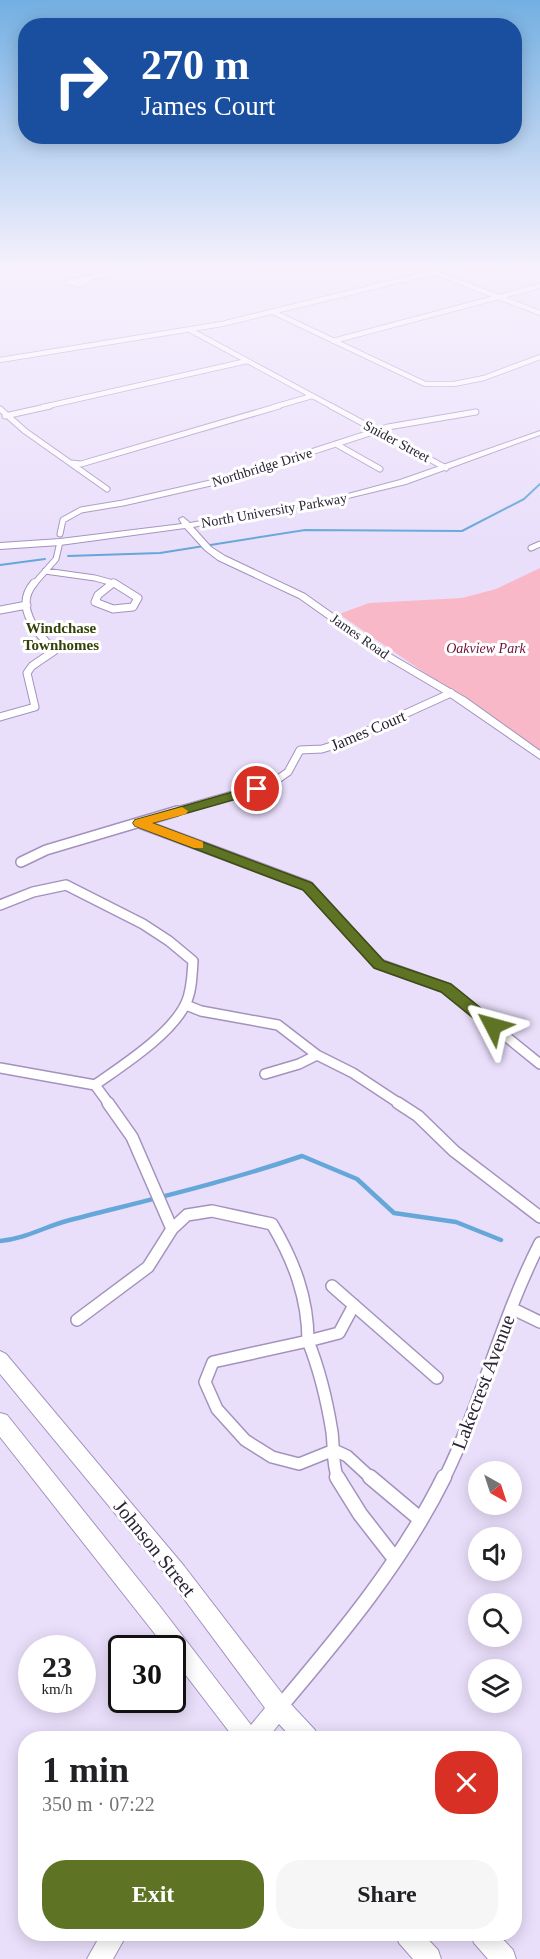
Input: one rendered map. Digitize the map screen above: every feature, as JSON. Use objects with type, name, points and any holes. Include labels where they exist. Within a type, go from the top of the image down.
[{"type":"main road","name":"North University Parkway","points":[[185,522],[362,486],[437,463],[540,426]]},
{"type":"main road","name":"North University Parkway","points":[[0,546],[185,522],[348,496],[446,468],[540,433]]},
{"type":"main road","name":"James Road","points":[[185,522],[200,544],[216,556],[295,592],[383,653],[452,693],[540,756]]},
{"type":"main road","name":"North University Parkway","points":[[0,539],[60,538]]},
{"type":"main road","name":"Johnson Street","points":[[0,1360],[177,1573],[279,1708],[300,1731]]},
{"type":"main road","points":[[0,1422],[151,1611],[242,1731]]},
{"type":"main road","name":"Lakecrest Avenue","points":[[260,1731],[279,1708]]},
{"type":"main road","points":[[99,1959],[111,1941]]},
{"type":"main road","points":[[414,1941],[429,1959]]},
{"type":"main road","points":[[489,1941],[504,1959]]},
{"type":"street","name":"Snider Street","points":[[243,359],[446,468]]},
{"type":"street","points":[[372,359],[425,384],[437,385],[494,376],[534,359]]},
{"type":"street","points":[[5,416],[248,362]]},
{"type":"street","points":[[71,463],[81,464],[312,396]]},
{"type":"street","points":[[0,410],[5,416],[107,489]]},
{"type":"street","name":"Northbridge Drive","points":[[27,605],[28,590],[56,558],[63,520],[81,510],[219,482],[376,430],[476,412]]},
{"type":"street","points":[[336,444],[380,470]]},
{"type":"street","points":[[531,548],[540,544]]},
{"type":"street","points":[[45,570],[114,582],[130,589],[138,598],[133,607],[120,610],[105,608],[95,602],[98,595],[114,582]]},
{"type":"street","points":[[0,610],[27,605],[28,620],[54,651],[32,666],[27,673],[35,707],[0,717]]},
{"type":"street","name":"James Court","points":[[21,862],[46,850],[271,784],[288,772],[300,750],[322,749],[341,743],[452,693]]},
{"type":"street","points":[[139,823],[308,886],[379,964],[446,988],[540,1064]]},
{"type":"street","points":[[0,905],[20,896],[64,885],[107,904],[163,937],[193,961],[192,980],[186,1005],[153,1039],[95,1085]]},
{"type":"street","points":[[186,1005],[211,1013],[278,1025],[317,1054],[353,1073],[418,1116],[454,1151],[540,1217]]},
{"type":"street","points":[[265,1074],[299,1064],[317,1054]]},
{"type":"street","points":[[0,1068],[95,1085],[132,1137],[172,1229]]},
{"type":"street","points":[[77,1320],[148,1267],[172,1229],[187,1215],[212,1210],[272,1224],[291,1256],[308,1311],[308,1341],[315,1356],[334,1450],[333,1467],[361,1515],[395,1559]]},
{"type":"street","name":"Lakecrest Avenue","points":[[279,1708],[342,1634],[420,1519],[464,1437],[520,1284],[540,1243]]},
{"type":"street","points":[[332,1286],[437,1378]]},
{"type":"street","points":[[354,1305],[339,1333],[285,1349],[240,1354],[213,1362],[206,1382],[218,1409],[245,1440],[272,1457],[299,1464],[334,1450],[348,1456],[397,1502],[420,1519]]},
{"type":"street","points":[[511,1308],[540,1322]]},
{"type":"green space","name":"Oakview Park","points":[[540,568],[540,752],[339,614],[369,603],[462,598],[496,589]]},
{"type":"waterway","points":[[68,556],[160,553],[305,530],[462,531],[524,499],[540,484]]},
{"type":"waterway","points":[[0,565],[45,559]]},
{"type":"waterway","points":[[0,1241],[18,1238],[70,1220],[216,1182],[302,1156],[357,1179],[394,1213],[456,1222],[501,1240]]},
{"type":"slow traffic","points":[[182,811],[139,823],[199,845]]},
{"type":"district","name":"Windchase Townhomes","points":[[61,636]]},
{"type":"route","points":[[257,789],[139,823],[308,886],[379,964],[446,988],[493,1026]]}]
